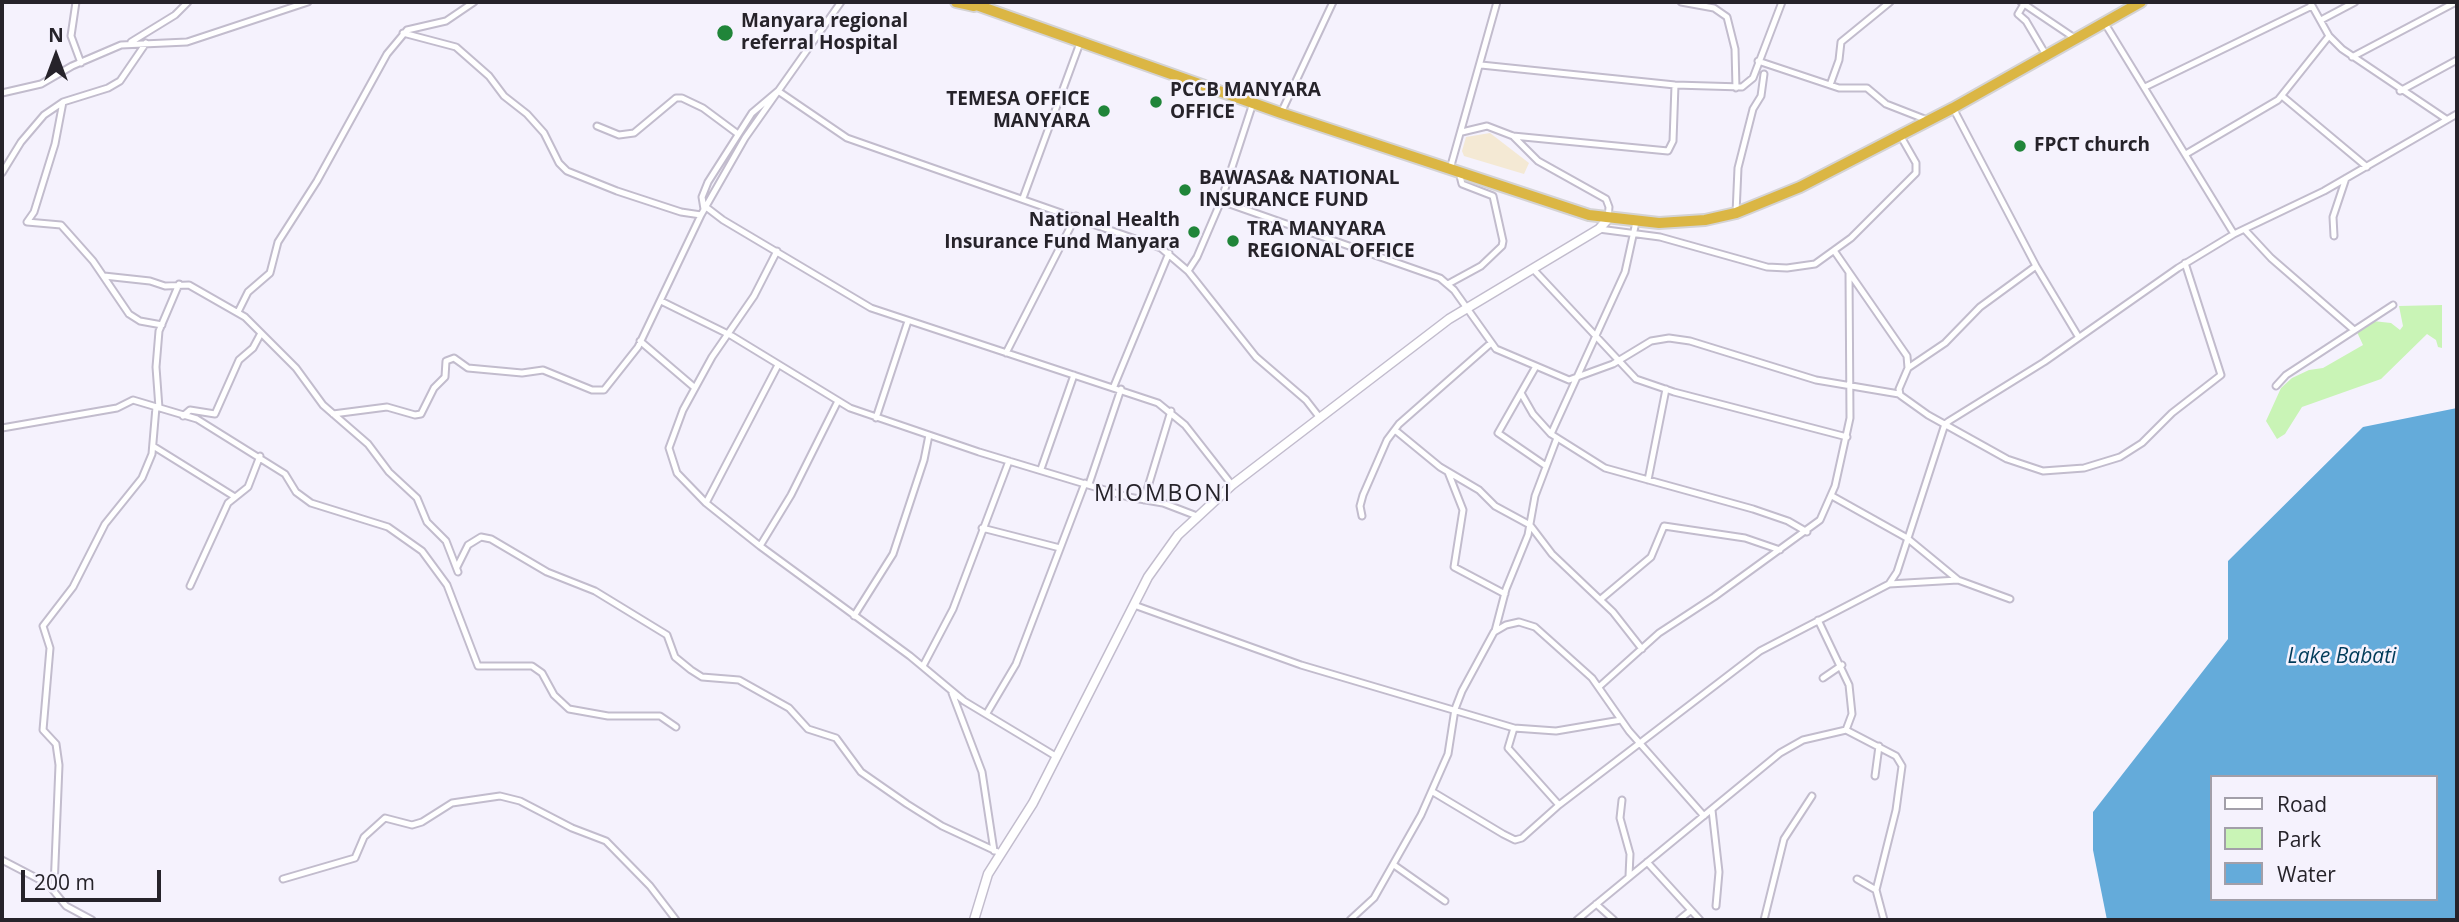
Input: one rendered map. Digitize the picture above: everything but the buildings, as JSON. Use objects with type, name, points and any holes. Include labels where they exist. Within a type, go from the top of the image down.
[{"type":"highway","points":[[956,2],[987,9]]},
{"type":"highway","points":[[968,2],[1454,171],[1589,215],[1636,222],[1685,222],[1736,213],[1800,187],[1954,108],[2139,2]]},
{"type":"street","points":[[76,2],[71,36],[81,63]]},
{"type":"street","points":[[2,93],[41,84],[105,50],[129,43],[175,15],[188,2]]},
{"type":"street","points":[[129,43],[187,42],[308,2]]},
{"type":"street","points":[[238,312],[248,292],[270,273],[278,242],[317,181],[367,86],[403,33],[412,28],[446,22],[474,2]]},
{"type":"street","points":[[333,414],[387,407],[415,415],[421,414],[434,388],[446,377],[446,361],[454,358],[468,368],[552,372],[599,391],[614,380],[640,341],[704,210],[745,138],[841,2]]},
{"type":"street","points":[[1281,113],[1333,2]]},
{"type":"street","points":[[1448,284],[1486,262],[1503,240],[1493,196],[1462,184],[1454,171],[1497,2]]},
{"type":"street","points":[[1681,2],[1714,8],[1727,17],[1735,49],[1736,88]]},
{"type":"street","points":[[1481,65],[1675,85],[1736,88],[1750,84],[1782,2]]},
{"type":"street","points":[[1830,85],[1841,42],[1890,2]]},
{"type":"street","points":[[2321,20],[2355,2]]},
{"type":"street","points":[[2352,57],[2456,2]]},
{"type":"street","points":[[2046,55],[2029,26],[2018,14],[2022,3],[2076,38]]},
{"type":"street","points":[[2145,87],[2311,4],[2329,36],[2352,57],[2446,119]]},
{"type":"street","points":[[2104,22],[2234,234]]},
{"type":"street","points":[[403,33],[456,47],[489,76],[504,96],[527,114],[544,133],[559,163],[567,171],[681,212],[704,210],[777,251],[849,297],[908,321],[1114,386],[1158,403],[1171,411],[1232,485]]},
{"type":"street","points":[[2186,154],[2282,96],[2329,36]]},
{"type":"street","points":[[2,173],[21,142],[44,115],[63,102],[108,88],[120,81],[146,43]]},
{"type":"street","points":[[1023,198],[1080,43]]},
{"type":"street","points":[[2400,91],[2457,60]]},
{"type":"street","points":[[1758,61],[1841,88],[1867,88],[1892,107],[1929,121]]},
{"type":"street","points":[[1753,78],[1764,74],[1773,66]]},
{"type":"street","points":[[1736,213],[1738,168],[1753,109],[1761,96],[1764,74]]},
{"type":"street","points":[[1462,132],[1483,126],[1513,136],[1668,151],[1672,141],[1675,85]]},
{"type":"street","points":[[704,210],[704,190],[738,134],[752,113],[778,91]]},
{"type":"street","points":[[778,91],[847,138],[1076,216],[1154,244],[1169,253],[1188,271],[1255,357],[1306,400],[1320,418]]},
{"type":"street","points":[[2282,96],[2367,167]]},
{"type":"street","points":[[597,126],[619,135],[634,134],[676,98],[682,98],[704,108],[738,134]]},
{"type":"street","points":[[63,102],[55,144],[34,212],[27,222],[61,225],[104,276],[133,318],[162,325]]},
{"type":"street","points":[[1188,271],[1221,201],[1253,103]]},
{"type":"street","points":[[1954,108],[2036,266],[2078,336]]},
{"type":"street","points":[[1889,584],[1897,572],[1945,424],[2025,374],[2185,263],[2234,234],[2367,167],[2457,114]]},
{"type":"street","points":[[1599,229],[1660,237],[1767,267],[1801,267],[1815,264],[1835,252],[1916,173],[1916,163],[1900,135]]},
{"type":"street","points":[[974,920],[997,852],[1024,818],[1159,559],[1197,516],[1232,485],[1466,307],[1599,229],[1608,219],[1609,207],[1606,199],[1538,161],[1513,136]]},
{"type":"street","points":[[2334,236],[2333,217],[2346,178]]},
{"type":"street","points":[[1221,201],[1430,273],[1448,284],[1491,343],[1502,352],[1569,380],[1577,380],[1621,360],[1656,339],[1676,339],[1800,376],[1899,394],[1919,410],[2016,463],[2043,471],[2084,468],[2132,450],[2222,374],[2185,263]]},
{"type":"street","points":[[1006,353],[1076,216]]},
{"type":"street","points":[[1350,920],[1374,898],[1433,792],[1448,754],[1455,709],[1494,632],[1530,525],[1554,436],[1625,272],[1636,222]]},
{"type":"street","points":[[2245,230],[2271,258],[2354,330]]},
{"type":"street","points":[[777,251],[754,296],[695,388],[675,427],[670,439],[670,457],[677,473],[706,503],[760,546],[923,666],[951,690],[1057,757]]},
{"type":"street","points":[[1835,252],[1907,356],[1908,368],[1899,394]]},
{"type":"street","points":[[1114,386],[1169,253]]},
{"type":"street","points":[[1908,368],[1945,343],[1980,307],[2036,266]]},
{"type":"street","points":[[1533,269],[1636,379],[1666,390],[1847,437]]},
{"type":"street","points":[[1600,686],[1664,628],[1807,532],[1819,520],[1832,496],[1850,418],[1849,272]]},
{"type":"street","points":[[104,276],[195,288],[238,312],[296,368],[333,414],[368,444],[389,472],[417,498],[427,522],[446,541],[458,569],[468,545],[481,537],[547,572],[595,591],[667,635],[675,657],[691,670],[702,677],[738,680],[790,709],[808,729],[836,738],[861,772],[898,798],[942,826],[997,852]]},
{"type":"street","points":[[54,888],[59,765],[56,744],[43,730],[50,648],[43,626],[72,587],[105,524],[139,483],[150,462],[157,407],[156,367],[162,325],[179,284]]},
{"type":"street","points":[[661,301],[728,334],[837,403],[1009,461],[1144,500],[1163,503],[1197,516]]},
{"type":"street","points":[[2276,386],[2286,374],[2393,305]]},
{"type":"street","points":[[876,418],[908,321]]},
{"type":"street","points":[[183,416],[190,410],[215,414],[239,360],[253,348],[260,335]]},
{"type":"street","points":[[640,341],[695,388]]},
{"type":"street","points":[[1362,516],[1361,500],[1395,430],[1491,343]]},
{"type":"street","points":[[706,503],[778,365]]},
{"type":"street","points":[[1535,368],[1498,433],[1546,466]]},
{"type":"street","points":[[1041,469],[1074,375]]},
{"type":"street","points":[[987,713],[1016,664],[1087,484],[1121,389]]},
{"type":"street","points":[[1648,480],[1666,390]]},
{"type":"street","points":[[1521,393],[1533,414],[1554,436],[1605,468],[1774,515],[1807,532]]},
{"type":"street","points":[[2,428],[117,408],[130,400],[218,429],[290,478],[296,492],[311,503],[388,527],[422,551],[447,585],[475,662],[482,668],[532,666],[542,673],[554,695],[569,709],[608,716],[660,716],[676,727]]},
{"type":"street","points":[[760,546],[792,495],[837,403]]},
{"type":"street","points":[[1144,500],[1171,411]]},
{"type":"street","points":[[1395,430],[1447,472],[1479,489],[1505,513],[1530,525],[1552,554],[1601,599],[1642,649]]},
{"type":"street","points":[[854,616],[892,554],[924,460],[929,435]]},
{"type":"street","points":[[153,446],[235,497]]},
{"type":"street","points":[[190,586],[228,503],[247,487],[260,456]]},
{"type":"street","points":[[923,666],[953,609],[1009,461]]},
{"type":"street","points":[[1447,472],[1463,510],[1455,569],[1505,594]]},
{"type":"street","points":[[1832,496],[1907,538],[1958,580],[2010,599]]},
{"type":"street","points":[[1601,599],[1651,557],[1664,526],[1745,538],[1780,550]]},
{"type":"street","points":[[982,528],[1060,548]]},
{"type":"street","points":[[1433,792],[1515,840],[1532,831],[1559,805],[1760,651],[1889,584],[1958,580]]},
{"type":"street","points":[[1134,605],[1301,666],[1514,728],[1556,730],[1621,720]]},
{"type":"street","points":[[1577,920],[1792,745],[1846,730],[1851,720],[1852,702],[1842,665],[1818,620]]},
{"type":"street","points":[[1494,632],[1513,623],[1535,626],[1600,686],[1621,720],[1704,816]]},
{"type":"street","points":[[1823,678],[1842,665]]},
{"type":"street","points":[[951,690],[982,772],[997,852]]},
{"type":"street","points":[[1514,728],[1508,748],[1559,805]]},
{"type":"street","points":[[1846,730],[1860,740],[1879,746],[1896,756],[1902,766],[1896,810],[1876,890],[1884,920]]},
{"type":"street","points":[[1875,776],[1879,746]]},
{"type":"street","points":[[283,879],[355,858],[363,837],[385,818],[412,825],[422,822],[452,803],[500,796],[520,801],[572,828],[606,841],[650,886],[676,920]]},
{"type":"street","points":[[1764,920],[1784,839],[1812,796]]},
{"type":"street","points":[[1622,800],[1620,818],[1630,854],[1629,876]]},
{"type":"street","points":[[1712,810],[1719,872],[1716,905]]},
{"type":"street","points":[[2,860],[54,888],[66,906],[92,920]]},
{"type":"street","points":[[1647,862],[1700,920]]},
{"type":"street","points":[[1394,865],[1445,901]]},
{"type":"street","points":[[1857,879],[1876,890]]},
{"type":"street","points":[[1596,904],[1614,920]]},
{"type":"street","points":[[1679,920],[1690,911]]},
{"type":"shaded area","points":[[1490,133],[1529,163],[1524,174],[1464,156],[1462,151],[1466,137]]},
{"type":"green space","points":[[2442,305],[2442,348],[2427,334],[2381,379],[2302,407],[2285,434],[2277,439],[2266,421],[2281,388],[2292,378],[2309,370],[2323,368],[2363,345],[2357,332],[2373,321],[2391,323],[2400,330],[2403,326],[2399,306]]},
{"type":"water","name":"Lake Babati","points":[[2457,408],[2457,920],[2107,920],[2093,850],[2093,812],[2228,639],[2228,561],[2363,427]]},
{"type":"place","name":"Manyara regional referral Hospital","points":[[725,33]]},
{"type":"place","name":"PCCB MANYARA OFFICE","points":[[1156,102]]},
{"type":"place","name":"TEMESA OFFICE MANYARA","points":[[1104,111]]},
{"type":"place","name":"FPCT church","points":[[2020,146]]},
{"type":"place","name":"BAWASA& NATIONAL INSURANCE FUND","points":[[1185,190]]},
{"type":"place","name":"National Health Insurance Fund Manyara","points":[[1194,232]]},
{"type":"place","name":"TRA MANYARA REGIONAL OFFICE","points":[[1233,241]]},
{"type":"district","name":"MIOMBONI","points":[[1163,494]]}]
